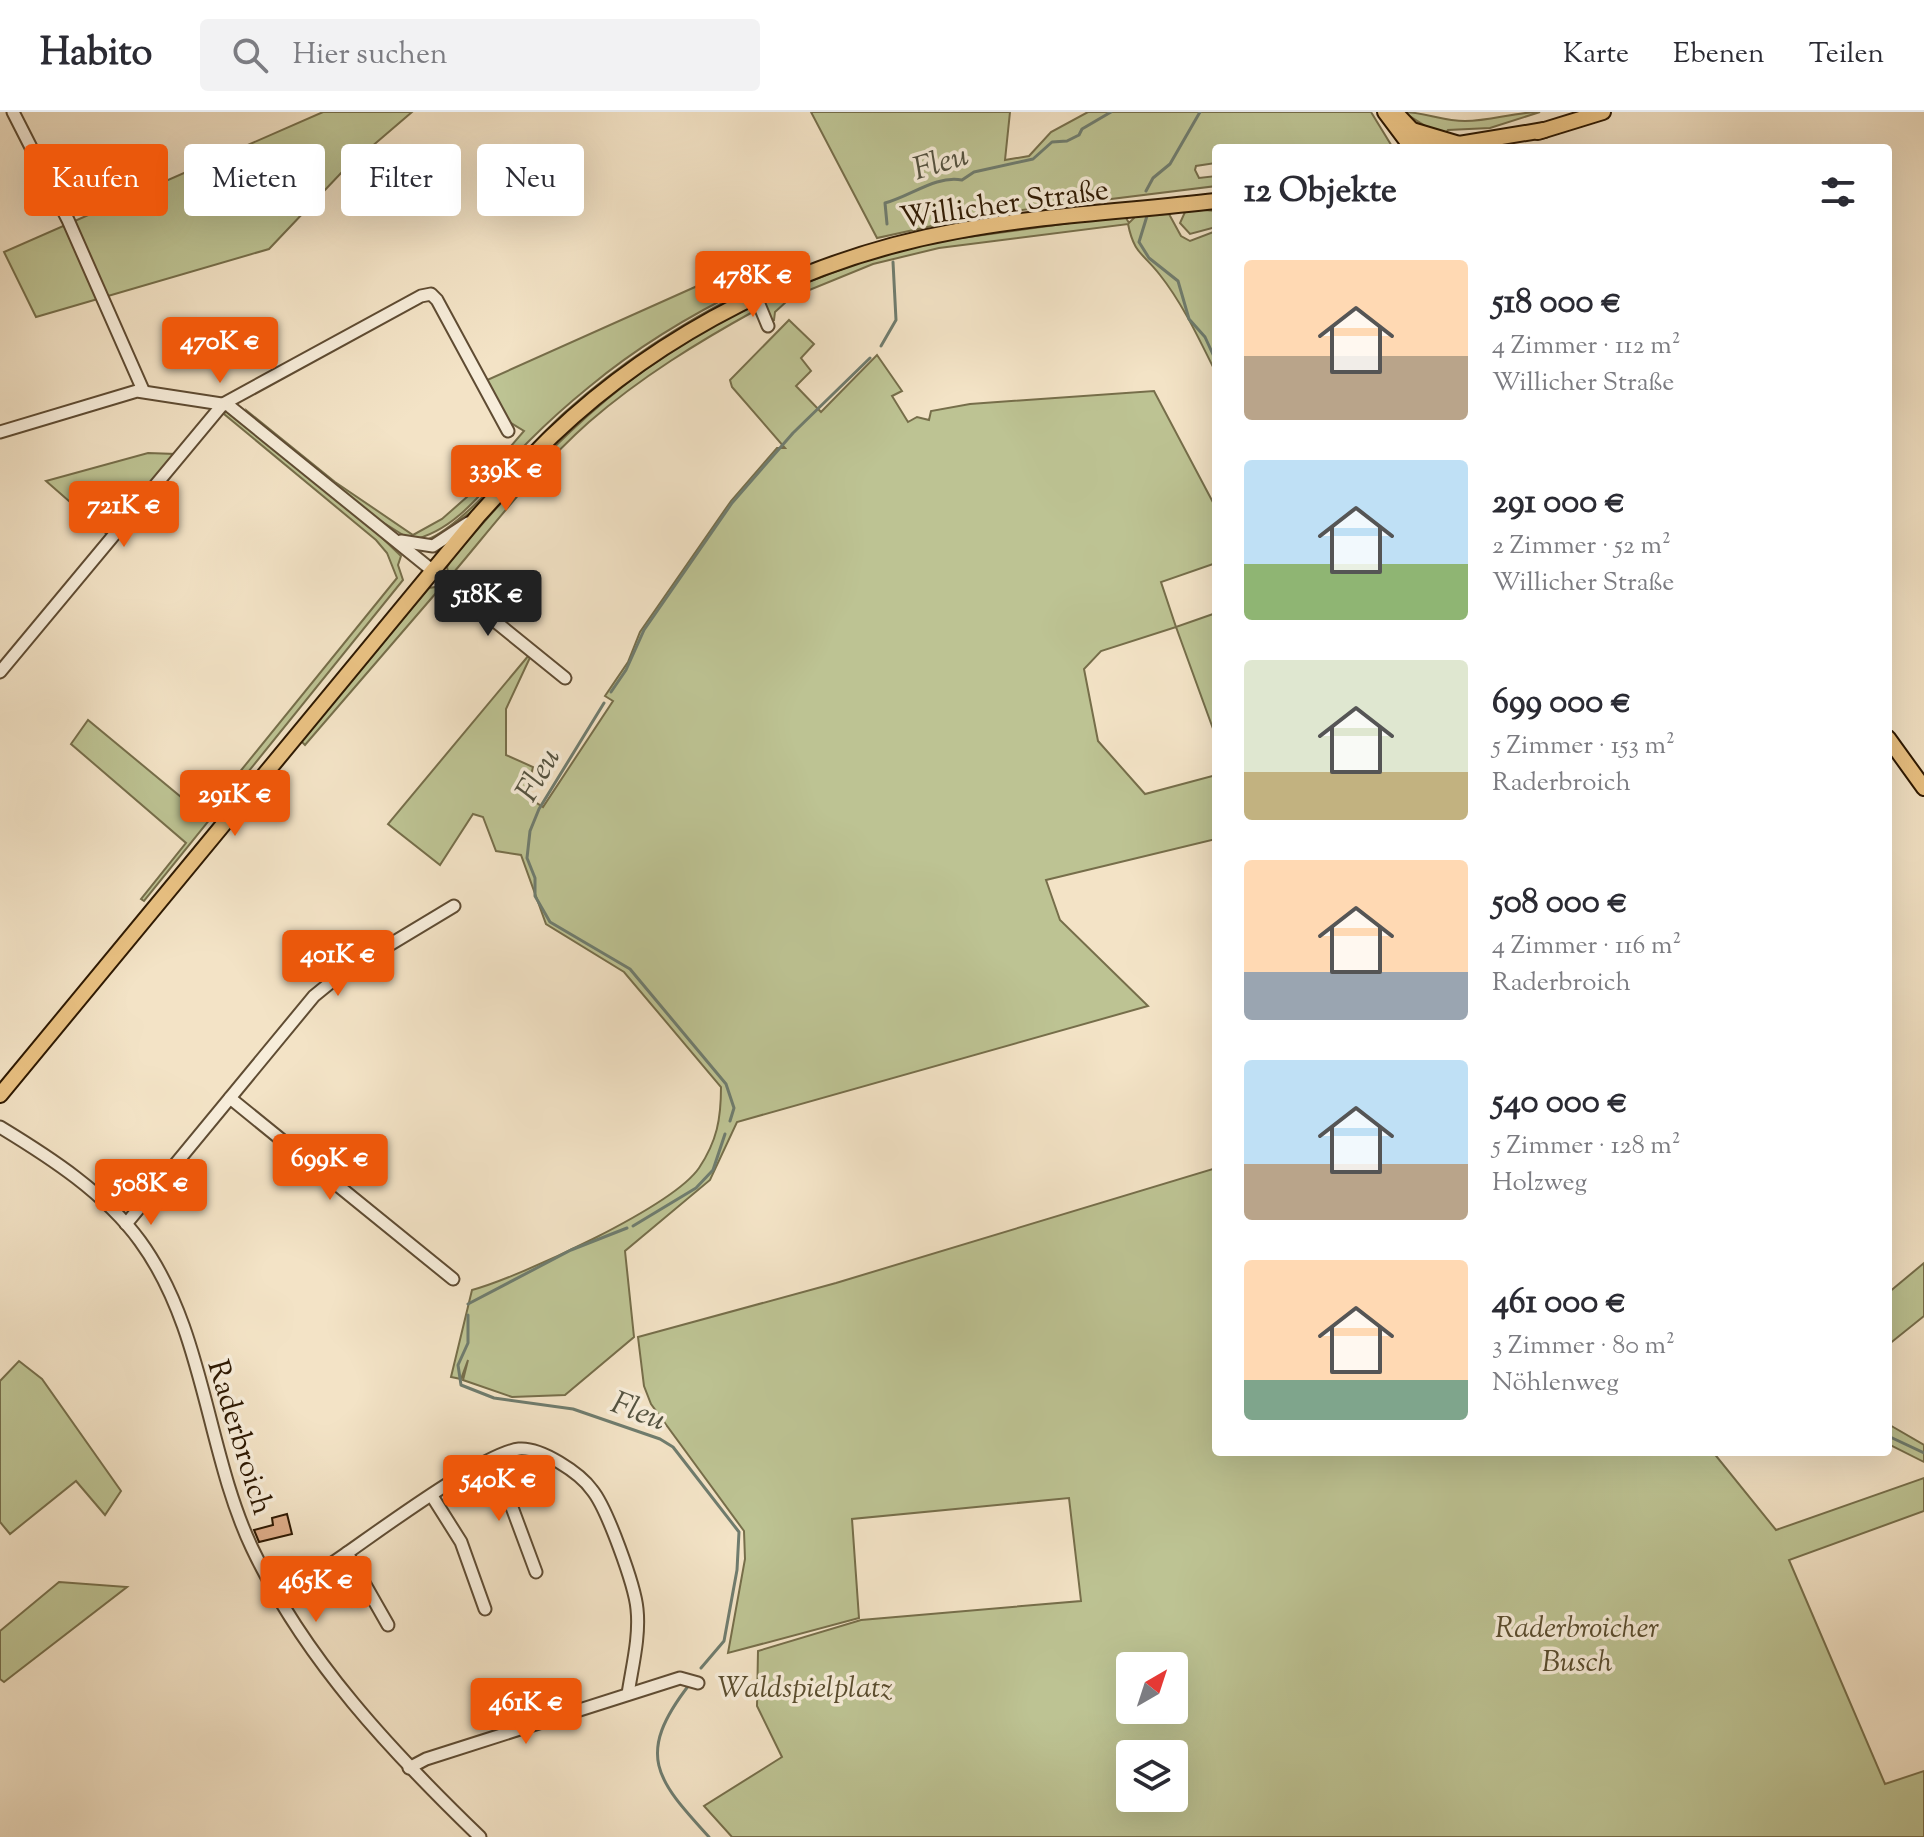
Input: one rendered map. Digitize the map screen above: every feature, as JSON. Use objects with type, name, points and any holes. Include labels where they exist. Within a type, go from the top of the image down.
[{"type":"main road","points":[[1385,112],[1409,144]]},
{"type":"main road","points":[[1395,112],[1425,144]]},
{"type":"main road","points":[[1500,144],[1603,112]]},
{"type":"main road","points":[[1412,130],[1459,144],[1544,130]]},
{"type":"main road","name":"Willicher Straße","points":[[0,1095],[6,1083],[478,516],[551,437],[599,395],[679,338],[756,297],[855,257],[929,236],[1007,223],[1212,201]]},
{"type":"main road","points":[[1892,744],[1924,788]]},
{"type":"street","points":[[13,112],[68,220],[143,390]]},
{"type":"street","points":[[0,672],[223,404],[429,294],[437,300],[508,431]]},
{"type":"street","points":[[756,297],[768,326]]},
{"type":"street","points":[[0,432],[143,390],[223,404],[239,412],[565,678]]},
{"type":"street","points":[[393,538],[416,546],[433,546],[478,516]]},
{"type":"street","points":[[126,1224],[324,987],[454,906]]},
{"type":"street","points":[[230,1098],[453,1279]]},
{"type":"street","name":"Raderbroich","points":[[0,1127],[67,1171],[126,1224],[150,1256],[165,1286],[198,1379],[231,1497],[279,1600],[349,1696],[409,1768],[480,1837]]},
{"type":"street","points":[[0,1135],[15,1136]]},
{"type":"street","points":[[279,1600],[432,1496],[513,1450],[530,1450],[581,1478],[595,1493],[636,1602],[628,1694]]},
{"type":"street","points":[[489,1462],[507,1494],[536,1572]]},
{"type":"street","points":[[432,1496],[461,1542],[482,1593],[485,1609]]},
{"type":"street","points":[[347,1553],[388,1625]]},
{"type":"street","points":[[409,1768],[426,1759],[680,1678],[698,1683]]},
{"type":"green space","points":[[323,112],[412,112],[375,144],[341,144],[341,173],[325,190],[325,144],[250,144]]},
{"type":"green space","points":[[811,112],[1010,112],[1005,160],[1029,156],[1051,132],[1088,112],[1371,112],[1391,144],[1212,144],[1212,164],[1196,166],[1195,170],[1199,178],[1212,176],[1212,186],[982,215],[877,238]]},
{"type":"green space","points":[[1403,112],[1465,121],[1540,112],[1490,128],[1448,130],[1443,137]]},
{"type":"green space","points":[[184,173],[184,216],[300,216],[269,249],[36,317],[4,252],[86,216],[168,216],[168,180]]},
{"type":"green space","points":[[1192,209],[1212,211],[1212,228],[1190,234],[1180,223],[1185,212]]},
{"type":"green space","points":[[1169,214],[1181,236],[1190,241],[1212,233],[1212,365],[1176,298],[1136,248],[1128,224],[939,248],[873,264],[807,291],[798,291],[775,312],[774,320],[770,320],[763,302],[765,298],[877,256],[939,241],[1106,218],[1126,218],[1129,223],[1136,216]]},
{"type":"green space","points":[[742,266],[748,287],[666,332],[607,372],[537,433],[461,513],[429,535],[411,540],[376,518],[247,411],[335,482],[413,535],[442,519],[468,496],[524,431],[506,420],[485,381]]},
{"type":"green space","points":[[746,291],[537,442],[471,512],[432,542],[426,540],[459,519],[564,413],[606,378],[674,331]]},
{"type":"green space","points":[[753,306],[758,309],[670,361],[589,422],[534,478],[449,578],[447,567],[451,560],[518,484],[588,416],[664,356]]},
{"type":"green space","points":[[789,320],[814,344],[801,358],[811,371],[796,386],[821,412],[877,355],[902,391],[892,396],[908,422],[917,417],[929,420],[931,411],[970,404],[1154,391],[1212,500],[1212,564],[1161,582],[1176,627],[1101,651],[1084,669],[1098,741],[1145,794],[1212,776],[1212,840],[1046,880],[1060,920],[1148,1006],[737,1122],[710,1180],[625,1251],[634,1337],[565,1395],[512,1397],[463,1380],[468,1360],[461,1379],[451,1377],[472,1290],[524,1271],[593,1239],[659,1202],[683,1184],[699,1168],[714,1139],[719,1120],[721,1087],[624,972],[546,924],[521,855],[496,851],[483,817],[473,814],[440,865],[388,824],[534,649],[506,709],[506,755],[533,767],[526,796],[543,807],[613,701],[605,696],[628,662],[640,632],[731,501],[777,448],[785,448],[732,387],[730,380]]},
{"type":"green space","points":[[226,411],[374,530],[401,556],[398,565],[403,580],[144,901],[141,899],[186,843],[71,744],[88,720],[204,816],[397,578],[387,553],[376,540],[224,414]]},
{"type":"green space","points":[[148,453],[175,454],[109,536],[46,481]]},
{"type":"green space","points":[[442,586],[305,745],[300,740],[429,588]]},
{"type":"green space","points":[[1212,614],[1212,726],[1176,627]]},
{"type":"green space","name":"Raderbroicher Busch","points":[[1212,1169],[1212,1456],[1716,1456],[1776,1530],[1924,1478],[1924,1511],[1789,1560],[1885,1784],[1924,1771],[1924,1837],[732,1837],[704,1806],[782,1757],[757,1706],[758,1651],[861,1620],[1081,1601],[1069,1498],[852,1519],[859,1618],[728,1653],[745,1559],[744,1531],[651,1404],[644,1386],[638,1337],[836,1283]]},
{"type":"green space","points":[[1924,1263],[1924,1316],[1892,1342],[1892,1290]]},
{"type":"green space","points":[[19,1361],[42,1379],[121,1491],[105,1515],[76,1481],[10,1534],[0,1522],[0,1381]]},
{"type":"green space","points":[[1892,1426],[1924,1445],[1924,1462],[1892,1446]]},
{"type":"green space","points":[[59,1582],[127,1587],[4,1682],[0,1679],[0,1631]]},
{"type":"building","points":[[287,1514],[292,1534],[259,1542],[254,1530],[273,1525],[272,1518]]},
{"type":"waterway","name":"Fleu","points":[[887,224],[885,203],[943,180],[962,180],[974,172],[1033,159],[1052,142],[1067,141],[1079,135],[1082,129],[1111,112]]},
{"type":"waterway","points":[[1146,191],[1153,178],[1170,164],[1200,112]]},
{"type":"waterway","points":[[1147,216],[1139,242],[1149,258],[1178,281],[1189,319],[1205,337],[1212,352]]},
{"type":"waterway","name":"Fleu","points":[[881,346],[896,320],[893,262]]},
{"type":"waterway","name":"Fleu","points":[[611,692],[626,670],[644,630],[732,503],[793,433],[870,358]]},
{"type":"waterway","name":"Fleu","points":[[604,703],[539,809],[530,831],[527,858],[535,878],[535,896],[550,922],[630,969],[726,1084],[734,1108],[730,1121]]},
{"type":"waterway","name":"Fleu","points":[[633,1226],[696,1188],[713,1170],[725,1134]]},
{"type":"waterway","name":"Fleu","points":[[468,1304],[571,1250],[627,1228]]},
{"type":"waterway","name":"Fleu","points":[[468,1315],[468,1343],[458,1365],[461,1385],[494,1398],[573,1409],[660,1439],[673,1447],[739,1532],[737,1570],[724,1641],[701,1668]]},
{"type":"waterway","points":[[1892,1438],[1924,1453]]},
{"type":"waterway","name":"Fleu","points":[[689,1685],[662,1730],[658,1749],[659,1766],[676,1799],[709,1837]]},
{"type":"park label","name":"Waldspielplatz","points":[[805,1687]]}]
